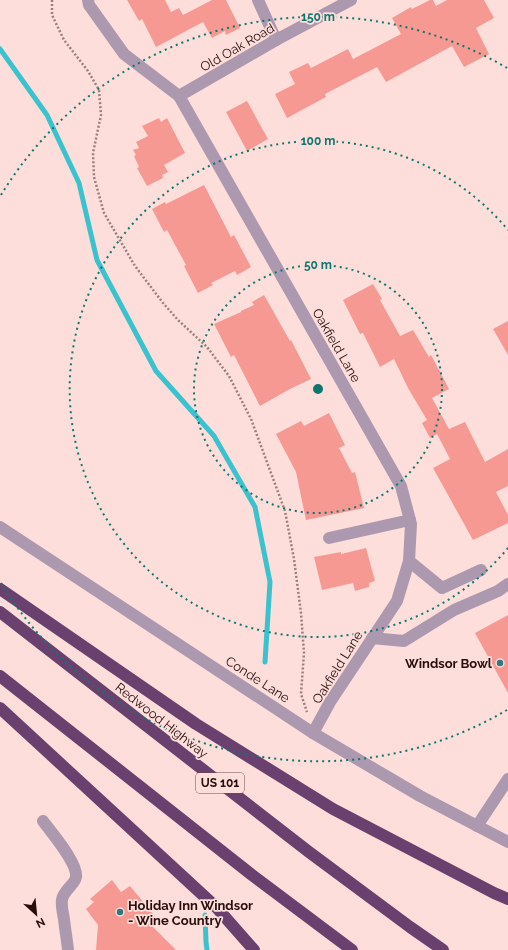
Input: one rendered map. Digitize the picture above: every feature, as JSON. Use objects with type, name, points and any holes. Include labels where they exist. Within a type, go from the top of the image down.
[{"type":"highway","points":[[0,589],[196,724],[328,806],[508,899]]},
{"type":"highway","name":"Redwood Highway","points":[[0,612],[309,852],[443,950]]},
{"type":"highway","points":[[0,676],[252,875],[352,950]]},
{"type":"highway","points":[[0,708],[217,908],[254,950]]},
{"type":"street","name":"Oakfield Lane","points":[[88,0],[124,54],[179,96],[401,486],[411,524],[409,561],[397,601],[330,702],[313,732]]},
{"type":"street","points":[[258,0],[276,40]]},
{"type":"street","name":"Old Oak Road","points":[[179,96],[276,40],[351,0]]},
{"type":"street","points":[[329,538],[410,520]]},
{"type":"street","name":"Conde Lane","points":[[0,527],[313,732],[420,796],[508,842]]},
{"type":"street","points":[[409,561],[442,588],[481,570]]},
{"type":"street","points":[[372,638],[404,641],[454,610],[498,591],[508,584]]},
{"type":"street","points":[[476,826],[508,779]]},
{"type":"street","points":[[43,821],[70,858],[75,870],[76,877],[62,899],[68,950]]},
{"type":"path","points":[[52,0],[52,15],[64,40],[88,71],[99,90],[101,115],[93,153],[94,177],[104,213],[135,266],[163,303],[178,320],[207,347],[229,376],[250,419],[285,511],[294,559],[301,620],[304,653],[302,694],[313,732]]},
{"type":"building","points":[[127,0],[165,0],[171,12],[179,8],[183,15],[212,0],[226,0],[240,28],[226,35],[225,31],[212,38],[203,22],[156,47],[142,19],[139,21]]},
{"type":"building","points":[[433,0],[436,6],[447,0],[484,0],[494,18],[476,28],[489,54],[464,67],[452,46],[386,82],[377,67],[325,94],[326,97],[287,118],[275,94],[295,84],[289,72],[308,63],[311,68],[348,49],[353,59],[401,34],[392,18],[411,7],[412,9]]},
{"type":"building","points":[[247,101],[268,139],[247,151],[226,112]]},
{"type":"building","points":[[159,118],[161,122],[167,118],[185,153],[164,165],[168,172],[162,175],[163,178],[147,186],[137,168],[139,167],[133,150],[139,148],[136,142],[148,136],[142,126]]},
{"type":"building","points":[[204,185],[231,237],[234,235],[251,267],[237,275],[235,271],[211,283],[213,285],[198,293],[184,266],[186,265],[167,230],[164,232],[152,209],[165,202],[166,204]]},
{"type":"building","points":[[373,284],[400,336],[413,330],[429,357],[431,355],[449,389],[432,398],[449,429],[465,422],[485,462],[508,449],[508,486],[496,492],[508,515],[508,523],[473,540],[433,468],[450,459],[437,434],[430,438],[422,423],[427,420],[408,388],[394,359],[380,367],[363,333],[360,334],[343,300]]},
{"type":"building","points":[[264,295],[290,341],[291,340],[311,379],[260,406],[234,355],[231,357],[214,324],[254,305],[252,302]]},
{"type":"building","points":[[508,321],[508,355],[493,329]]},
{"type":"building","points":[[329,413],[345,445],[339,448],[352,473],[355,472],[364,508],[306,520],[296,472],[276,434],[301,421],[304,426]]},
{"type":"building","points":[[366,548],[375,581],[369,583],[369,587],[355,591],[353,583],[322,590],[314,557],[341,552],[341,554]]},
{"type":"building","name":"Windsor Bowl","points":[[508,615],[508,693],[475,633]]},
{"type":"building","name":"Holiday Inn Windsor - Wine Country","points":[[112,880],[121,892],[130,886],[154,915],[157,922],[151,925],[176,950],[96,950],[98,925],[86,909],[94,902],[90,899]]},
{"type":"waterway","points":[[0,49],[47,115],[79,183],[97,260],[156,371],[214,436],[255,507],[270,582],[265,662]]},
{"type":"waterway","points":[[205,915],[207,950]]},
{"type":"place","name":"Windsor Bowl","points":[[500,663]]},
{"type":"place","name":"Holiday Inn Windsor - Wine Country","points":[[120,912]]}]
